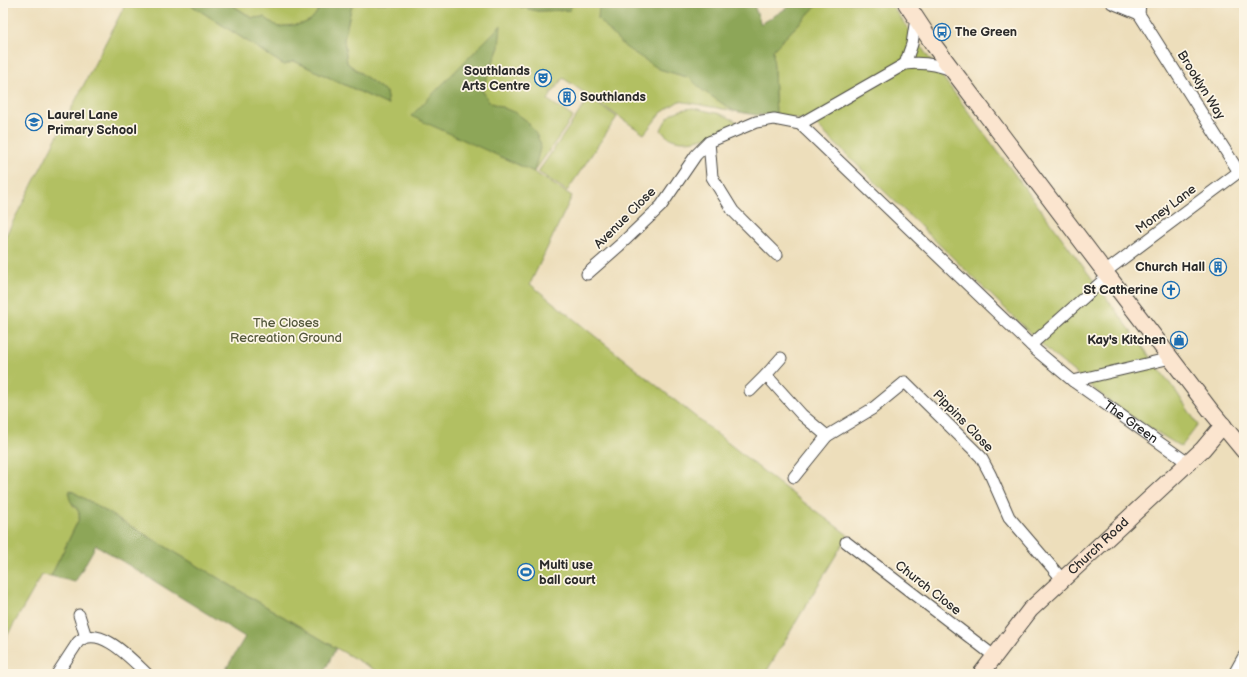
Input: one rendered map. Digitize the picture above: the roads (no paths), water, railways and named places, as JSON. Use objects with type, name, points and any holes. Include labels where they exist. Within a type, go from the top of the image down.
[{"type":"street","points":[[906,3],[954,72],[1171,358],[1244,451]]},
{"type":"street","name":"Brooklyn Way","points":[[1112,3],[1140,8],[1241,170]]},
{"type":"street","points":[[905,64],[912,44],[916,18]]},
{"type":"street","points":[[777,254],[733,212],[712,177],[709,142],[756,122],[774,119],[800,124],[905,64],[919,62],[944,67],[954,72]]},
{"type":"street","name":"The Green","points":[[800,124],[1031,345],[1073,381],[1188,463]]},
{"type":"street","name":"Avenue Close","points":[[587,274],[620,246],[661,206],[696,155],[709,142]]},
{"type":"street","name":"Money Lane","points":[[1107,274],[1241,170]]},
{"type":"street","points":[[1031,345],[1107,274]]},
{"type":"street","points":[[750,391],[781,358]]},
{"type":"street","points":[[1073,381],[1171,358]]},
{"type":"street","points":[[766,375],[802,415],[827,436]]},
{"type":"street","name":"Pippins Close","points":[[794,477],[827,436],[872,409],[905,382],[981,457],[1009,517],[1062,579]]},
{"type":"street","name":"Church Road","points":[[981,674],[1030,610],[1203,449],[1223,425]]},
{"type":"street","name":"Church Close","points":[[846,542],[994,656]]},
{"type":"street","points":[[79,615],[86,637]]},
{"type":"street","points":[[57,674],[74,645],[82,638],[92,636],[106,640],[119,649],[147,674]]},
{"type":"street","points":[[1234,674],[1244,656]]},
{"type":"place","name":"The Green","points":[[942,32]]},
{"type":"place","name":"Southlands Arts Centre","points":[[543,78]]},
{"type":"place","name":"Southlands","points":[[567,97]]},
{"type":"place","name":"Laurel Lane Primary School","points":[[34,122]]},
{"type":"place","name":"Church Hall","points":[[1218,267]]},
{"type":"place","name":"St Catherine","points":[[1171,290]]},
{"type":"place","name":"Kay's Kitchen","points":[[1179,340]]},
{"type":"place","name":"Multi use ball court","points":[[526,572]]},
{"type":"park label","name":"The Closes Recreation Ground","points":[[286,330]]}]
